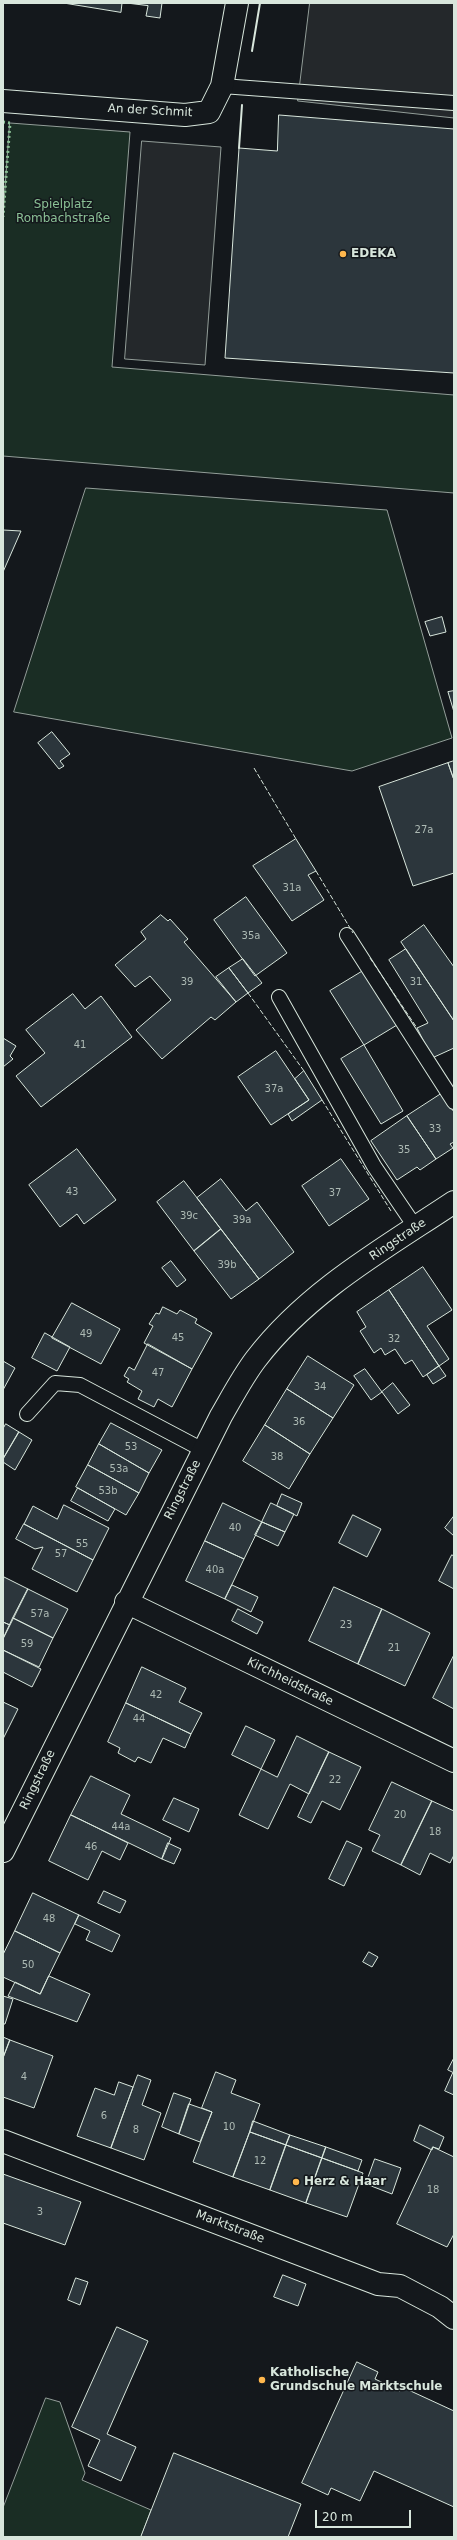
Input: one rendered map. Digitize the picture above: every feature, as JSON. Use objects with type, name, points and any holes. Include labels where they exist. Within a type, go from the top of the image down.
[{"type":"street","name":"An der Schmit","points":[[3,101],[185,115],[209,112],[222,86],[237,3]]},
{"type":"street","name":"Ringstraße","points":[[3,1851],[203,1450],[221,1416],[256,1359],[294,1318],[326,1289],[454,1202]]},
{"type":"street","name":"Kirchheidstraße","points":[[126,1602],[454,1761]]},
{"type":"street","name":"Marktstraße","points":[[3,2141],[378,2284],[400,2286],[440,2307],[454,2318]]},
{"type":"lane","points":[[222,86],[454,103]]},
{"type":"lane","points":[[347,935],[454,1102]]},
{"type":"lane","points":[[280,997],[374,1166],[416,1228]]},
{"type":"lane","points":[[27,1414],[55,1383],[80,1385],[203,1450]]},
{"type":"green space","name":"Spielplatz Rombachstraße","points":[[10,123],[130,132],[112,367],[454,395],[454,493],[3,456],[3,217]]},
{"type":"green space","points":[[86,488],[387,510],[452,738],[352,771],[14,712]]},
{"type":"green space","points":[[46,2398],[60,2402],[85,2473],[82,2480],[151,2510],[141,2537],[3,2537],[3,2508]]},
{"type":"shaded area","points":[[310,3],[454,3],[454,118],[298,101]]},
{"type":"shaded area","points":[[142,141],[221,147],[205,365],[125,359]]},
{"type":"building","points":[[64,3],[122,3],[121,12]]},
{"type":"building","points":[[127,3],[162,3],[160,18],[146,16],[148,6]]},
{"type":"building","name":"EDEKA","points":[[279,115],[454,129],[454,373],[225,358],[239,148],[277,151]]},
{"type":"building","points":[[3,530],[21,531],[3,572]]},
{"type":"building","points":[[442,617],[446,632],[430,636],[425,622]]},
{"type":"building","points":[[454,691],[454,712],[448,692]]},
{"type":"building","points":[[52,732],[70,754],[60,761],[64,766],[59,769],[38,743]]},
{"type":"building","points":[[454,761],[454,780],[448,763]]},
{"type":"building","points":[[448,763],[454,780],[454,873],[413,886],[379,787]]},
{"type":"building","points":[[296,839],[316,871],[308,875],[324,900],[292,921],[253,866]]},
{"type":"building","points":[[246,897],[287,953],[255,976],[214,920]]},
{"type":"building","points":[[161,915],[168,921],[170,919],[188,939],[184,942],[236,1002],[215,1020],[211,1017],[162,1059],[136,1030],[171,1000],[150,976],[135,987],[115,965],[146,939],[141,932]]},
{"type":"building","points":[[424,925],[454,967],[454,1021],[401,942]]},
{"type":"building","points":[[406,949],[454,1021],[454,1048],[432,1058],[417,1028],[428,1023],[389,960]]},
{"type":"building","points":[[243,959],[262,983],[248,993],[229,968]]},
{"type":"building","points":[[229,968],[248,993],[236,1002],[216,977]]},
{"type":"building","points":[[363,971],[397,1025],[364,1045],[330,991]]},
{"type":"building","points":[[73,994],[85,1009],[101,996],[132,1037],[41,1107],[16,1076],[45,1053],[26,1030]]},
{"type":"building","points":[[3,1038],[16,1046],[10,1056],[13,1059],[3,1067]]},
{"type":"building","points":[[364,1045],[403,1111],[381,1124],[341,1059]]},
{"type":"building","points":[[276,1051],[309,1100],[271,1125],[238,1077]]},
{"type":"building","points":[[304,1071],[322,1100],[292,1121],[288,1114],[309,1100],[295,1079]]},
{"type":"building","points":[[441,1094],[454,1112],[454,1142],[450,1144],[453,1148],[436,1159],[407,1116]]},
{"type":"building","points":[[407,1116],[436,1159],[420,1170],[417,1167],[397,1180],[371,1141]]},
{"type":"building","points":[[77,1149],[116,1200],[84,1224],[77,1214],[60,1227],[29,1185]]},
{"type":"building","points":[[341,1159],[369,1199],[329,1226],[302,1186]]},
{"type":"building","points":[[221,1179],[246,1211],[257,1202],[294,1252],[259,1279],[197,1198]]},
{"type":"building","points":[[184,1181],[221,1229],[194,1251],[157,1202]]},
{"type":"building","points":[[221,1229],[259,1279],[231,1299],[194,1251]]},
{"type":"building","points":[[171,1261],[186,1280],[177,1287],[162,1268]]},
{"type":"building","points":[[423,1267],[452,1310],[427,1326],[449,1359],[439,1366],[389,1290]]},
{"type":"building","points":[[389,1290],[439,1366],[423,1377],[412,1360],[405,1364],[395,1349],[385,1355],[381,1348],[374,1353],[360,1331],[366,1327],[357,1312]]},
{"type":"building","points":[[72,1303],[120,1329],[101,1364],[52,1338]]},
{"type":"building","points":[[163,1307],[177,1314],[180,1310],[197,1319],[195,1323],[212,1333],[192,1369],[144,1343],[153,1326],[149,1324],[156,1313],[159,1314]]},
{"type":"building","points":[[45,1333],[70,1347],[57,1371],[32,1358]]},
{"type":"building","points":[[148,1344],[192,1369],[172,1407],[158,1399],[154,1407],[138,1399],[142,1391],[127,1382],[129,1379],[124,1376],[129,1367],[134,1370]]},
{"type":"building","points":[[308,1356],[354,1385],[333,1418],[287,1389]]},
{"type":"building","points":[[3,1361],[15,1368],[3,1390]]},
{"type":"building","points":[[439,1366],[446,1376],[433,1384],[427,1375]]},
{"type":"building","points":[[365,1369],[382,1392],[371,1400],[354,1376]]},
{"type":"building","points":[[393,1383],[410,1405],[398,1414],[382,1392]]},
{"type":"building","points":[[287,1389],[333,1418],[310,1454],[265,1425]]},
{"type":"building","points":[[111,1423],[162,1450],[149,1473],[99,1444]]},
{"type":"building","points":[[6,1424],[19,1432],[3,1459],[3,1429]]},
{"type":"building","points":[[265,1425],[310,1454],[289,1489],[243,1461]]},
{"type":"building","points":[[19,1432],[32,1440],[15,1470],[3,1462],[3,1459]]},
{"type":"building","points":[[99,1444],[149,1473],[139,1493],[88,1465]]},
{"type":"building","points":[[88,1465],[139,1493],[126,1515],[76,1487]]},
{"type":"building","points":[[78,1488],[115,1509],[108,1521],[71,1501]]},
{"type":"building","points":[[282,1494],[302,1503],[297,1516],[277,1506]]},
{"type":"building","points":[[223,1503],[262,1522],[244,1559],[205,1541]]},
{"type":"building","points":[[271,1503],[294,1514],[285,1532],[262,1522]]},
{"type":"building","points":[[64,1505],[109,1528],[93,1560],[24,1524],[33,1506],[57,1519]]},
{"type":"building","points":[[353,1515],[381,1529],[367,1557],[339,1543]]},
{"type":"building","points":[[454,1516],[454,1536],[445,1528]]},
{"type":"building","points":[[262,1522],[285,1532],[278,1546],[255,1535]]},
{"type":"building","points":[[24,1524],[93,1560],[77,1592],[32,1569],[43,1547],[35,1549],[16,1539]]},
{"type":"building","points":[[205,1541],[244,1559],[225,1599],[186,1581]]},
{"type":"building","points":[[452,1555],[454,1556],[454,1589],[439,1581]]},
{"type":"building","points":[[4,1577],[28,1589],[10,1625],[3,1622]]},
{"type":"building","points":[[232,1585],[258,1597],[251,1612],[225,1599]]},
{"type":"building","points":[[334,1587],[382,1609],[358,1664],[309,1641]]},
{"type":"building","points":[[28,1589],[68,1609],[53,1638],[13,1618]]},
{"type":"building","points":[[238,1609],[263,1622],[257,1634],[232,1621]]},
{"type":"building","points":[[382,1609],[430,1633],[405,1686],[358,1664]]},
{"type":"building","points":[[13,1618],[53,1638],[39,1667],[3,1650],[3,1639]]},
{"type":"building","points":[[3,1622],[10,1625],[3,1639]]},
{"type":"building","points":[[3,1650],[41,1669],[32,1687],[3,1672]]},
{"type":"building","points":[[454,1655],[454,1709],[433,1698]]},
{"type":"building","points":[[142,1667],[186,1688],[179,1702],[202,1713],[191,1734],[126,1703]]},
{"type":"building","points":[[3,1702],[18,1709],[3,1739]]},
{"type":"building","points":[[126,1703],[191,1734],[185,1748],[163,1738],[151,1763],[138,1757],[135,1762],[118,1753],[120,1748],[108,1742]]},
{"type":"building","points":[[246,1726],[275,1740],[261,1769],[232,1755]]},
{"type":"building","points":[[297,1736],[329,1752],[309,1794],[290,1784],[268,1829],[239,1815],[261,1769],[277,1777]]},
{"type":"building","points":[[329,1752],[361,1767],[340,1810],[322,1801],[311,1823],[298,1817]]},
{"type":"building","points":[[91,1776],[130,1795],[121,1814],[171,1838],[162,1859],[71,1815]]},
{"type":"building","points":[[392,1782],[432,1801],[401,1865],[372,1851],[380,1835],[369,1830]]},
{"type":"building","points":[[174,1798],[199,1809],[189,1832],[163,1820]]},
{"type":"building","points":[[432,1801],[454,1811],[454,1855],[450,1863],[430,1853],[420,1875],[401,1865]]},
{"type":"building","points":[[71,1815],[128,1843],[120,1860],[102,1851],[88,1880],[49,1861]]},
{"type":"building","points":[[347,1841],[362,1848],[344,1886],[329,1879]]},
{"type":"building","points":[[168,1843],[181,1849],[174,1864],[162,1859]]},
{"type":"building","points":[[104,1891],[126,1901],[120,1913],[98,1903]]},
{"type":"building","points":[[33,1893],[79,1915],[60,1953],[15,1931]]},
{"type":"building","points":[[79,1915],[120,1935],[112,1952],[86,1940],[90,1931],[75,1924]]},
{"type":"building","points":[[15,1931],[60,1953],[40,1994],[3,1977],[3,1955]]},
{"type":"building","points":[[369,1952],[378,1957],[372,1967],[363,1962]]},
{"type":"building","points":[[49,1976],[90,1994],[77,2022],[8,1996],[15,1982],[40,1994]]},
{"type":"building","points":[[3,1996],[13,1999],[5,2024],[3,2024]]},
{"type":"building","points":[[3,2037],[10,2040],[3,2058]]},
{"type":"building","points":[[10,2040],[53,2056],[34,2108],[3,2097],[3,2058]]},
{"type":"building","points":[[454,2058],[454,2073],[448,2070]]},
{"type":"building","points":[[216,2072],[236,2080],[231,2093],[260,2104],[233,2177],[193,2162],[212,2112],[202,2108]]},
{"type":"building","points":[[454,2073],[454,2095],[445,2091]]},
{"type":"building","points":[[138,2075],[151,2080],[142,2105],[161,2113],[144,2160],[111,2148]]},
{"type":"building","points":[[119,2082],[133,2087],[111,2148],[77,2136],[95,2088],[114,2095]]},
{"type":"building","points":[[174,2093],[191,2099],[179,2134],[162,2127]]},
{"type":"building","points":[[189,2104],[212,2112],[200,2142],[179,2134]]},
{"type":"building","points":[[253,2121],[290,2135],[286,2145],[250,2132]]},
{"type":"building","points":[[420,2125],[444,2137],[439,2149],[433,2147],[432,2150],[414,2141]]},
{"type":"building","points":[[250,2132],[286,2145],[270,2190],[233,2177]]},
{"type":"building","points":[[290,2135],[326,2147],[322,2158],[286,2145]]},
{"type":"building","points":[[286,2145],[322,2158],[306,2203],[270,2190]]},
{"type":"building","points":[[326,2147],[362,2160],[358,2171],[322,2158]]},
{"type":"building","points":[[433,2147],[454,2157],[454,2234],[447,2247],[397,2224]]},
{"type":"building","points":[[322,2158],[363,2173],[347,2217],[306,2203]]},
{"type":"building","points":[[375,2159],[401,2168],[392,2194],[366,2184]]},
{"type":"building","points":[[3,2174],[81,2202],[65,2245],[3,2223]]},
{"type":"building","points":[[283,2275],[306,2284],[298,2306],[274,2297]]},
{"type":"building","points":[[76,2278],[88,2282],[80,2305],[68,2300]]},
{"type":"building","points":[[117,2327],[148,2341],[107,2434],[136,2447],[121,2481],[88,2466],[100,2440],[72,2427]]},
{"type":"building","points":[[357,2362],[378,2372],[375,2379],[400,2391],[402,2387],[454,2411],[454,2507],[374,2471],[360,2501],[331,2488],[328,2495],[302,2483]]},
{"type":"building","points":[[174,2453],[301,2504],[288,2537],[141,2537]]},
{"type":"hedge","points":[[3,122],[10,123],[3,217]]},
{"type":"fence","points":[[254,768],[296,839]]},
{"type":"fence","points":[[316,871],[353,933]]},
{"type":"fence","points":[[370,958],[417,1028]]},
{"type":"fence","points":[[248,993],[304,1071]]},
{"type":"fence","points":[[322,1100],[391,1211]]},
{"type":"wall","points":[[252,51],[260,3]]},
{"type":"wall","points":[[239,148],[242,105]]},
{"type":"place","name":"EDEKA","points":[[343,254]]},
{"type":"place","name":"Herz & Haar","points":[[296,2182]]},
{"type":"place","name":"Katholische Grundschule Marktschule","points":[[262,2380]]}]
